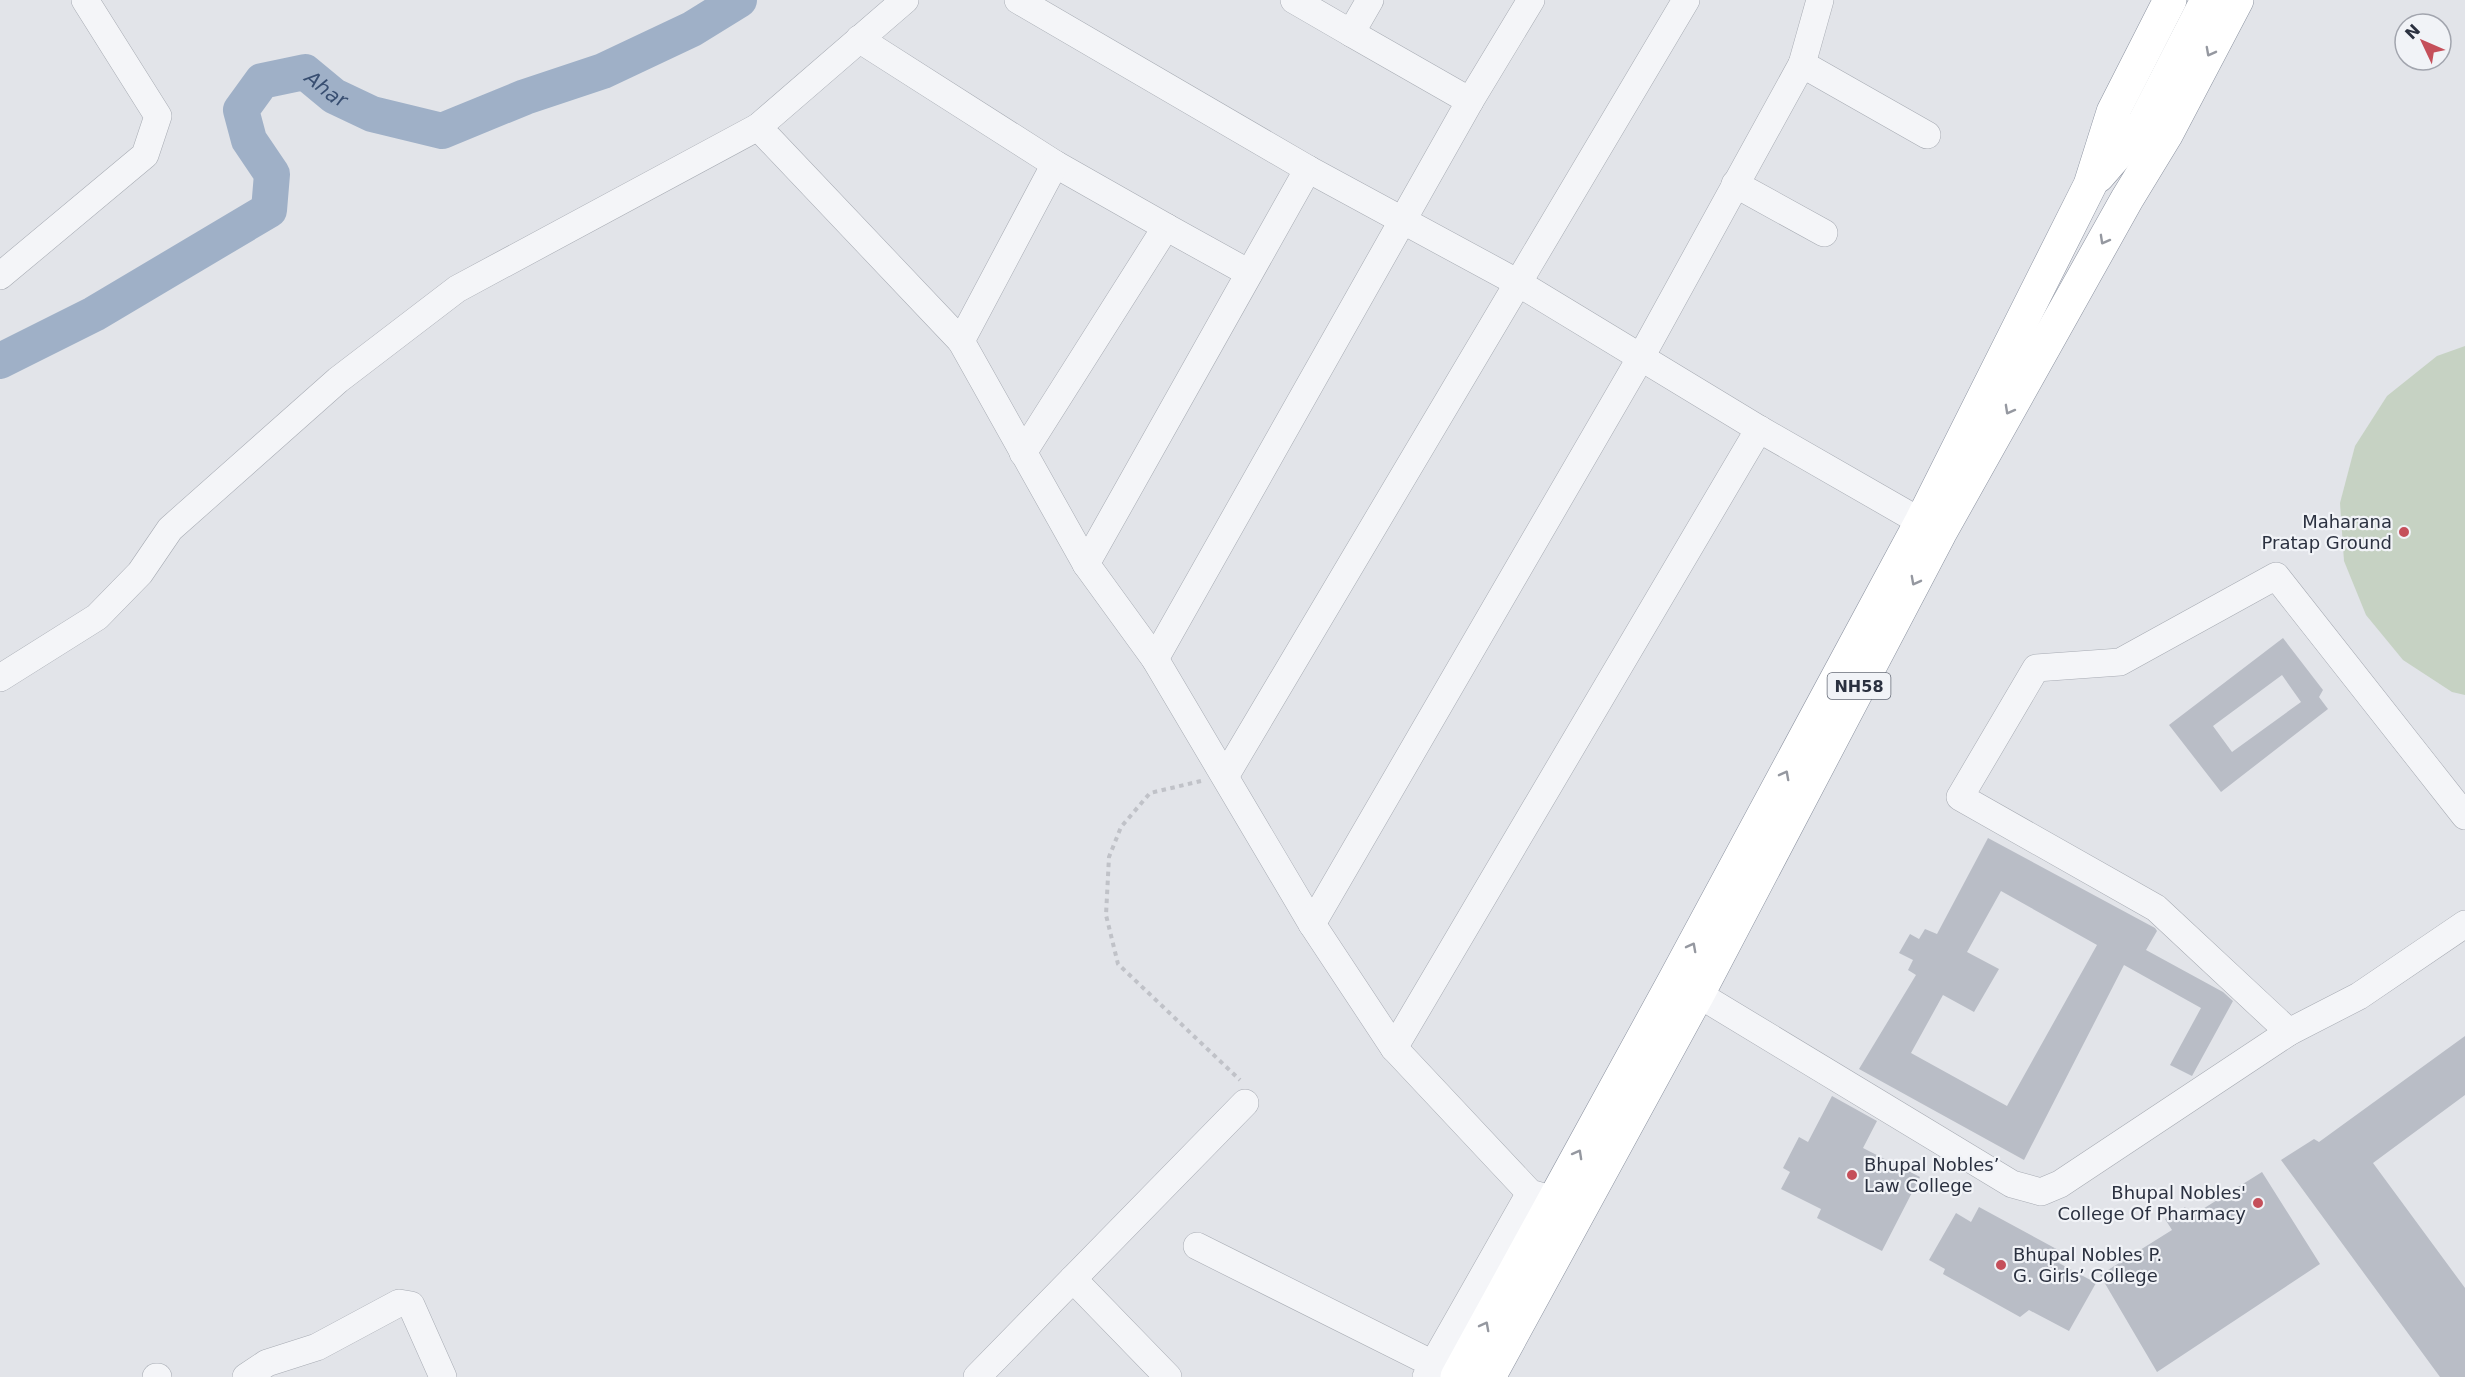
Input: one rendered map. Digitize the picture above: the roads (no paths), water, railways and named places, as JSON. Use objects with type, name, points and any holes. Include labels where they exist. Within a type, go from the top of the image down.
[{"type":"highway","name":"NH58","points":[[1489,1377],[1686,987],[1930,527],[2090,185],[2113,112],[2170,0]]},
{"type":"highway","points":[[2090,185],[2144,123],[2207,0]]},
{"type":"highway","name":"NH58","points":[[1930,527],[2166,135],[2237,0]]},
{"type":"highway","points":[[2127,199],[2144,123]]},
{"type":"highway","name":"NH58","points":[[1439,1373],[1541,1196],[1686,987]]},
{"type":"street","points":[[0,276],[146,155],[158,116],[85,0]]},
{"type":"street","points":[[0,678],[97,617],[140,573],[170,529],[338,380],[457,289],[758,127],[905,0]]},
{"type":"street","points":[[1018,0],[1308,169],[1520,284],[1759,429],[1930,527]]},
{"type":"street","points":[[1294,0],[1470,101]]},
{"type":"street","points":[[1351,33],[1370,0]]},
{"type":"street","points":[[1155,659],[1470,101],[1531,0]]},
{"type":"street","points":[[1226,776],[1520,284],[1686,0]]},
{"type":"street","points":[[1312,924],[1641,357],[1802,64],[1820,0]]},
{"type":"street","points":[[859,39],[1055,164],[1250,273]]},
{"type":"street","points":[[1802,64],[1927,135]]},
{"type":"street","points":[[758,127],[961,341],[1086,564],[1155,659],[1312,924],[1394,1048],[1541,1196]]},
{"type":"street","points":[[961,341],[1055,164]]},
{"type":"street","points":[[1086,564],[1308,169]]},
{"type":"street","points":[[1735,184],[1824,233]]},
{"type":"street","points":[[1023,453],[1166,227]]},
{"type":"street","points":[[1394,1048],[1759,429]]},
{"type":"street","points":[[2289,1032],[2156,908],[1960,797],[2036,669],[2120,662],[2276,576],[2465,816]]},
{"type":"street","points":[[1686,987],[2012,1184],[2041,1192],[2060,1184],[2289,1032],[2359,996],[2465,924]]},
{"type":"street","points":[[977,1377],[1245,1103]]},
{"type":"street","points":[[1197,1246],[1439,1373]]},
{"type":"street","points":[[1073,1279],[1168,1377]]},
{"type":"street","points":[[246,1377],[267,1363],[317,1347],[399,1303],[411,1305],[443,1377]]},
{"type":"waterway","name":"Ahar","points":[[0,361],[94,314],[269,210],[272,174],[249,140],[241,110],[262,81],[305,72],[334,96],[372,114],[442,131],[525,97],[603,71],[692,29],[739,0]]},
{"type":"place","name":"Maharana Pratap Ground","points":[[2404,532]]},
{"type":"place","name":"Bhupal Nobles’ Law College","points":[[1852,1175]]},
{"type":"place","name":"Bhupal Nobles' College Of Pharmacy","points":[[2258,1203]]},
{"type":"place","name":"Bhupal Nobles P. G. Girls’ College","points":[[2001,1265]]}]
